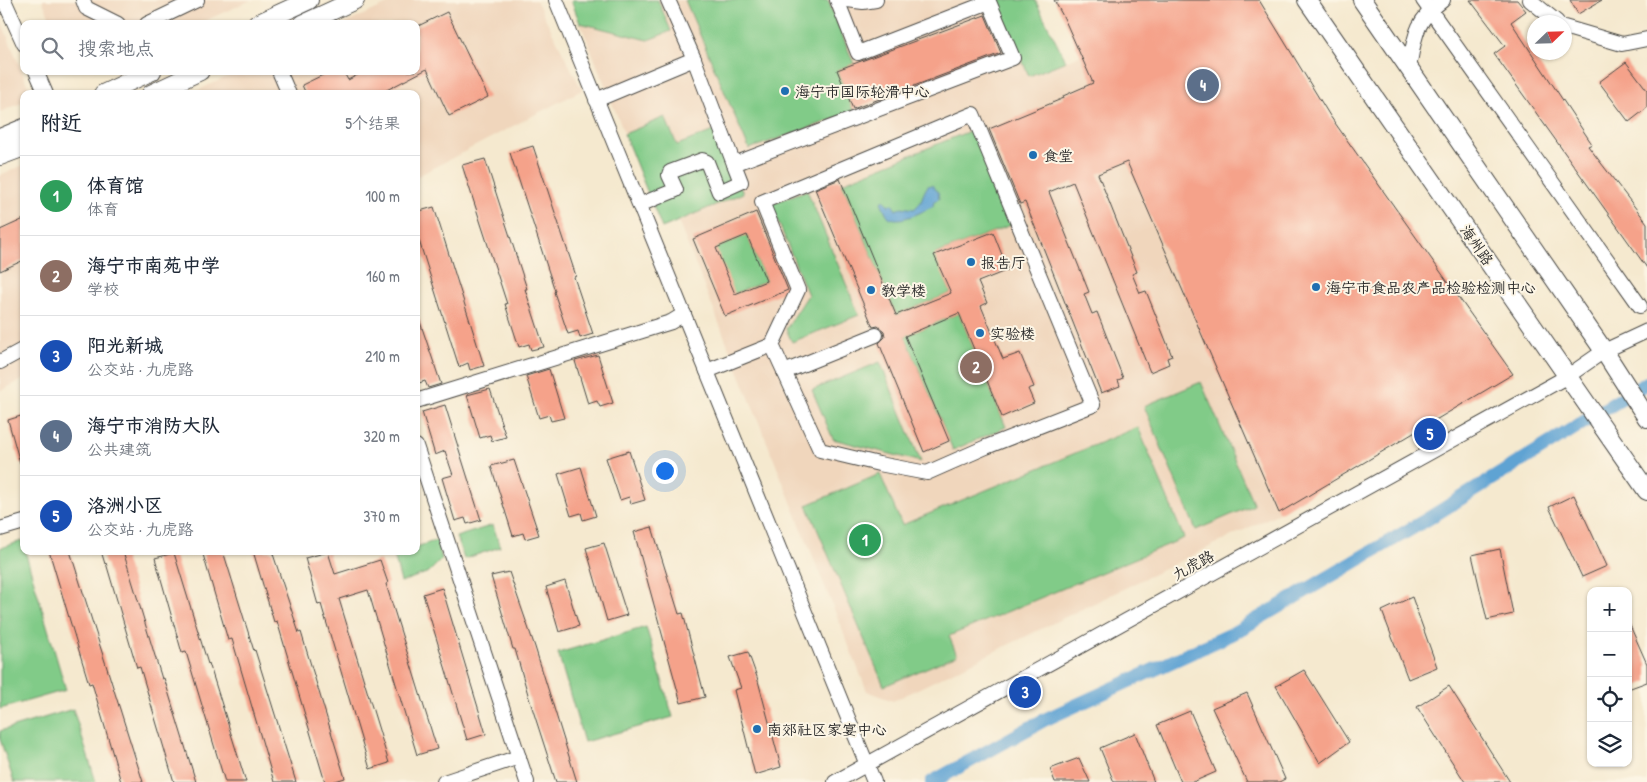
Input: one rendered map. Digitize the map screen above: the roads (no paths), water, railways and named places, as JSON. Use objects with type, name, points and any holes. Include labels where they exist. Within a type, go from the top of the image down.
[{"type":"main road","points":[[265,20],[309,0]]},
{"type":"main road","points":[[312,20],[355,0]]},
{"type":"main road","name":"海州路","points":[[1306,0],[1647,491]]},
{"type":"main road","points":[[1362,0],[1615,368],[1647,418]]},
{"type":"main road","points":[[112,90],[143,75]]},
{"type":"main road","points":[[165,90],[193,75]]},
{"type":"main road","points":[[0,138],[20,130]]},
{"type":"main road","points":[[0,156],[20,148]]},
{"type":"street","points":[[4,0],[20,35]]},
{"type":"street","points":[[82,0],[86,8],[110,20]]},
{"type":"street","points":[[155,20],[197,0]]},
{"type":"street","points":[[556,0],[874,781]]},
{"type":"street","points":[[639,205],[676,190],[669,175],[670,172],[702,160],[707,162],[719,192],[741,182],[694,59],[668,0]]},
{"type":"street","points":[[734,164],[1012,58],[989,2],[858,53],[837,0]]},
{"type":"street","points":[[847,0],[863,2],[876,0]]},
{"type":"street","points":[[1426,5],[1443,0]]},
{"type":"street","points":[[1530,0],[1548,15]]},
{"type":"street","points":[[1409,68],[1415,32],[1426,5]]},
{"type":"street","points":[[1426,5],[1640,306]]},
{"type":"street","points":[[1572,29],[1622,44],[1647,39]]},
{"type":"street","points":[[596,100],[694,59]]},
{"type":"street","points":[[38,75],[44,90]]},
{"type":"street","points":[[281,75],[287,90]]},
{"type":"street","points":[[707,371],[772,345],[798,290],[762,202],[973,114],[1093,405],[927,472],[879,464],[820,450],[772,345]]},
{"type":"street","points":[[420,399],[671,322],[684,314]]},
{"type":"street","name":"九虎路","points":[[835,782],[1568,376],[1604,352],[1647,332]]},
{"type":"street","points":[[784,372],[876,335]]},
{"type":"street","points":[[0,362],[20,352]]},
{"type":"street","points":[[420,458],[527,782]]},
{"type":"street","points":[[0,529],[20,523]]},
{"type":"street","points":[[444,782],[519,757]]},
{"type":"water","points":[[932,185],[938,192],[939,199],[934,201],[933,206],[912,216],[899,219],[889,217],[881,202],[885,200],[888,205],[892,204],[896,210],[902,207],[914,209],[919,204],[928,186]]},
{"type":"waterway","points":[[932,782],[1044,720],[1232,634],[1426,520],[1647,383]]},
{"type":"place","name":"海宁市消防大队","points":[[1203,85]]},
{"type":"place","name":"海宁市国际轮滑中心","points":[[785,91]]},
{"type":"place","name":"食堂","points":[[1033,155]]},
{"type":"place","name":"报告厅","points":[[971,262]]},
{"type":"place","name":"海宁市食品农产品检验检测中心","points":[[1316,287]]},
{"type":"place","name":"教学楼","points":[[871,290]]},
{"type":"place","name":"实验楼","points":[[980,333]]},
{"type":"place","name":"海宁市南苑中学","points":[[976,367]]},
{"type":"place","name":"洛洲小区","points":[[1430,434]]},
{"type":"place","name":"体育馆","points":[[865,540]]},
{"type":"place","name":"阳光新城","points":[[1025,692]]},
{"type":"place","name":"南郊社区家宴中心","points":[[757,729]]}]
